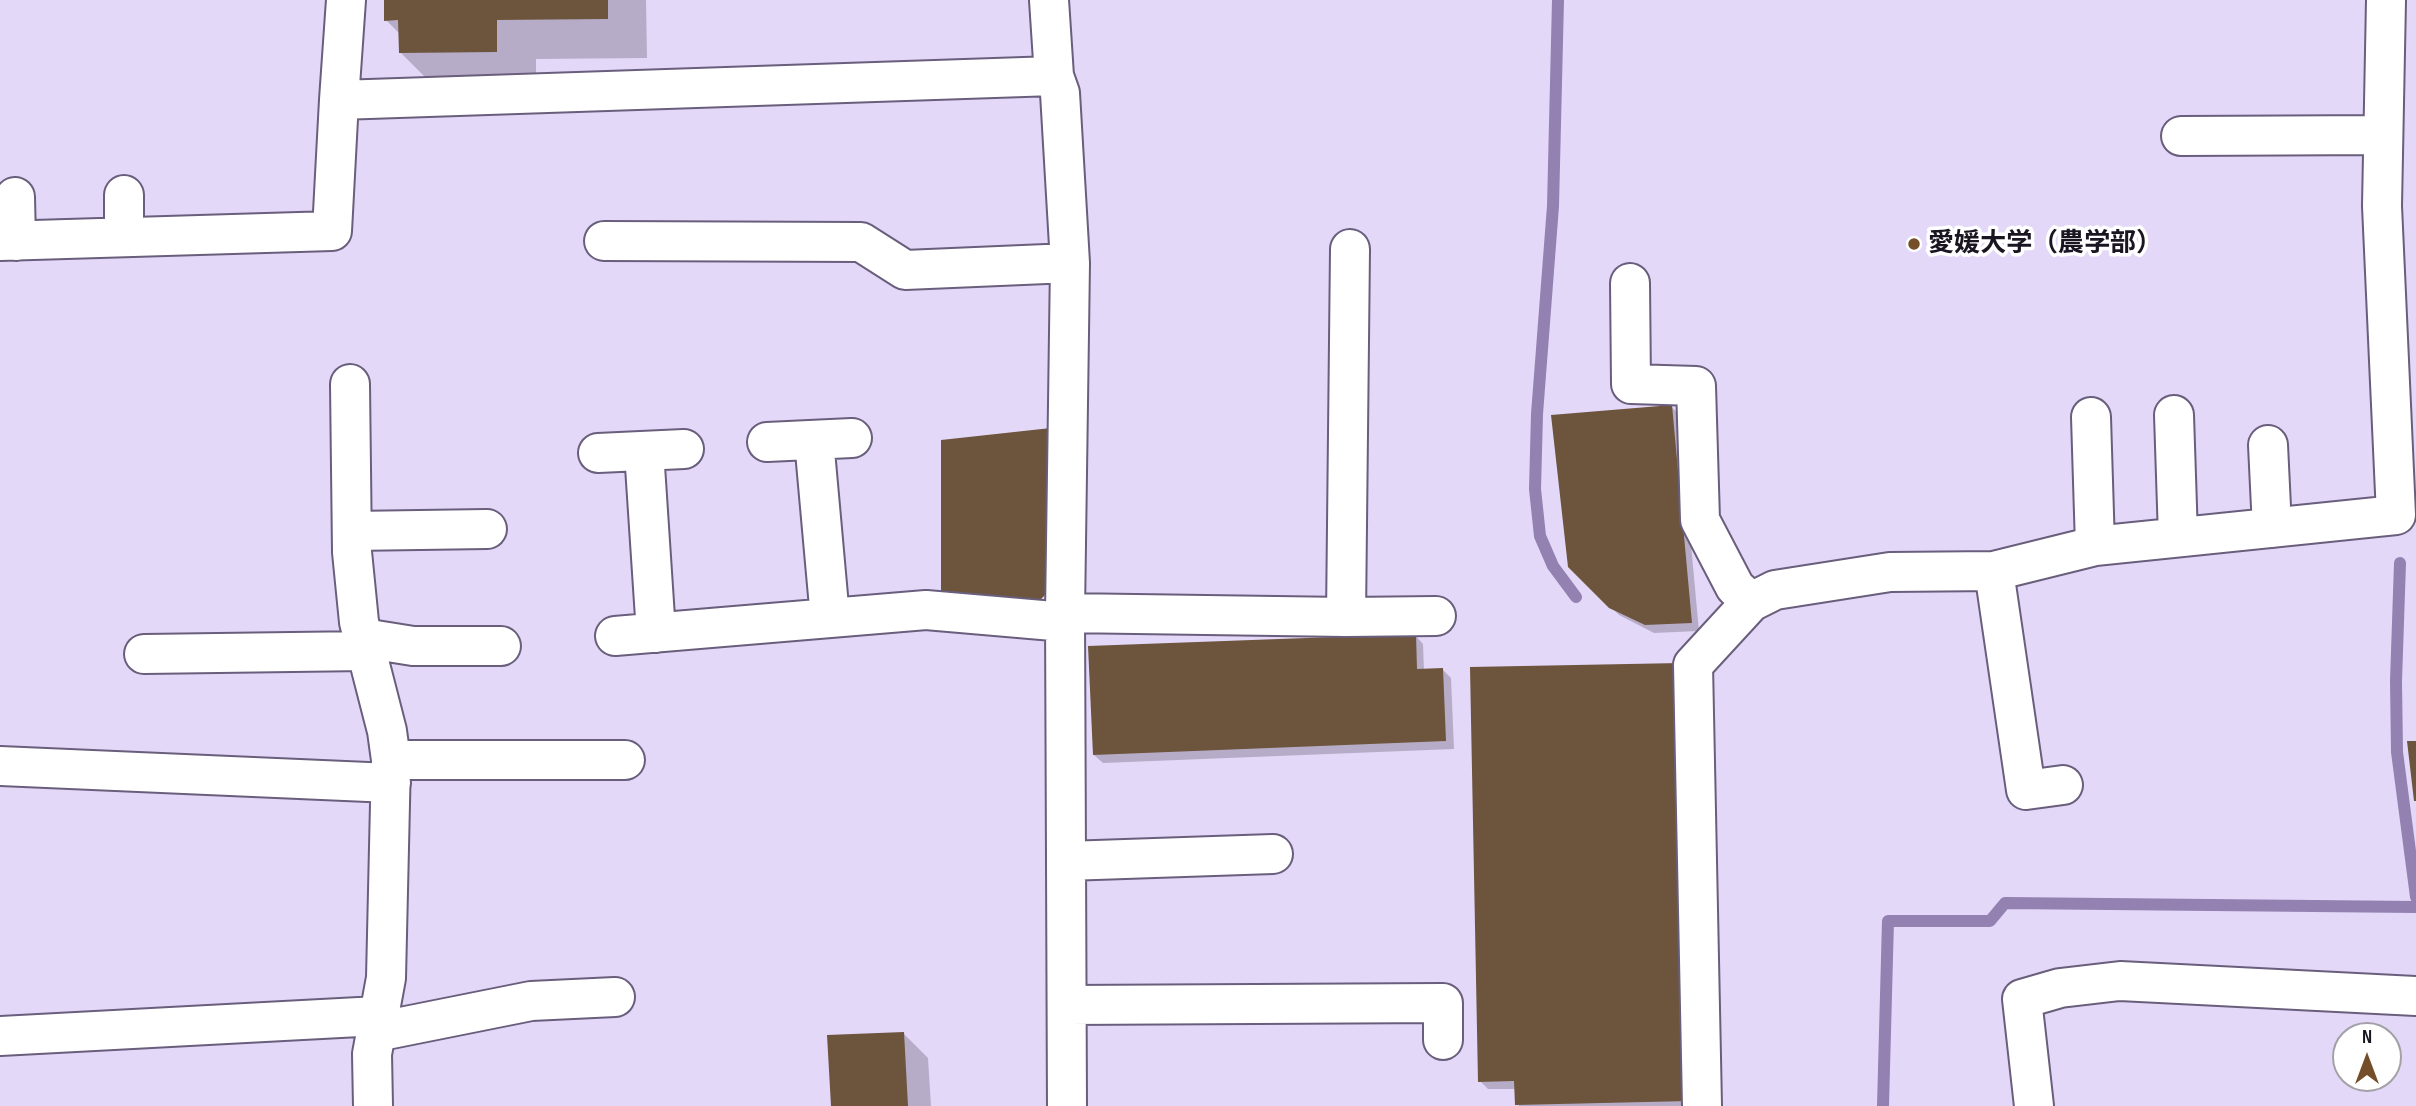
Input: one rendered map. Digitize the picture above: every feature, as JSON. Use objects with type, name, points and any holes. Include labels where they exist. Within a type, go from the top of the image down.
[{"type":"street","points":[[15,197],[8,241],[332,231],[346,0]]},
{"type":"street","points":[[1049,0],[1054,76],[1060,93],[1070,263],[1065,617],[1068,1106]]},
{"type":"street","points":[[1702,1106],[1693,665],[1751,602],[1775,590],[1890,572],[1994,570],[2095,546],[2396,515],[2382,206],[2386,0]]},
{"type":"street","points":[[339,100],[1054,76]]},
{"type":"street","points":[[2180,136],[2383,135]]},
{"type":"street","points":[[124,195],[124,237]]},
{"type":"street","points":[[604,242],[861,242],[905,270],[1070,263]]},
{"type":"street","points":[[1346,617],[1350,249]]},
{"type":"street","points":[[1630,284],[1631,384],[1696,386],[1700,520],[1735,587],[1751,602]]},
{"type":"street","points":[[350,384],[352,531],[365,644],[391,771],[386,978],[372,1054],[373,1106]]},
{"type":"street","points":[[2174,415],[2178,537]]},
{"type":"street","points":[[2091,417],[2095,546]]},
{"type":"street","points":[[767,442],[852,438]]},
{"type":"street","points":[[814,440],[830,618]]},
{"type":"street","points":[[2268,445],[2272,528]]},
{"type":"street","points":[[598,453],[684,449]]},
{"type":"street","points":[[645,451],[656,633]]},
{"type":"street","points":[[352,531],[487,529]]},
{"type":"street","points":[[1994,570],[2026,790],[2063,785]]},
{"type":"street","points":[[615,636],[926,610],[1065,617],[1436,616]]},
{"type":"street","points":[[144,654],[365,644],[501,646]]},
{"type":"street","points":[[0,766],[391,771],[625,760]]},
{"type":"street","points":[[1066,861],[1273,854]]},
{"type":"street","points":[[2034,1106],[2022,999],[2060,988],[2120,981],[2416,996]]},
{"type":"street","points":[[0,1036],[377,1024],[531,1001],[615,997]]},
{"type":"street","points":[[1067,1005],[1443,1003],[1443,1040]]},
{"type":"building","points":[[384,0],[608,0],[608,19],[497,20],[497,52],[399,53],[398,20],[384,21]]},
{"type":"building","points":[[1672,405],[1692,623],[1645,625],[1609,608],[1568,567],[1551,415]]},
{"type":"building","points":[[1051,428],[1051,589],[1039,601],[941,595],[941,440]]},
{"type":"building","points":[[1416,634],[1417,669],[1443,668],[1446,741],[1093,755],[1088,646]]},
{"type":"building","points":[[1681,663],[1690,1101],[1515,1105],[1514,1081],[1478,1082],[1470,667]]},
{"type":"building","points":[[2407,741],[2416,741],[2416,801],[2414,801]]},
{"type":"building","points":[[904,1032],[908,1106],[831,1106],[827,1035]]},
{"type":"waterway","points":[[1558,0],[1553,206],[1537,414],[1535,489],[1540,536],[1553,566],[1576,597]]},
{"type":"waterway","points":[[2400,563],[2396,681],[2397,752],[2416,897]]},
{"type":"waterway","points":[[1883,1106],[1888,921],[1990,921],[2005,903],[2416,907]]},
{"type":"place","name":"愛媛大学（農学部）","points":[[1914,244]]}]
